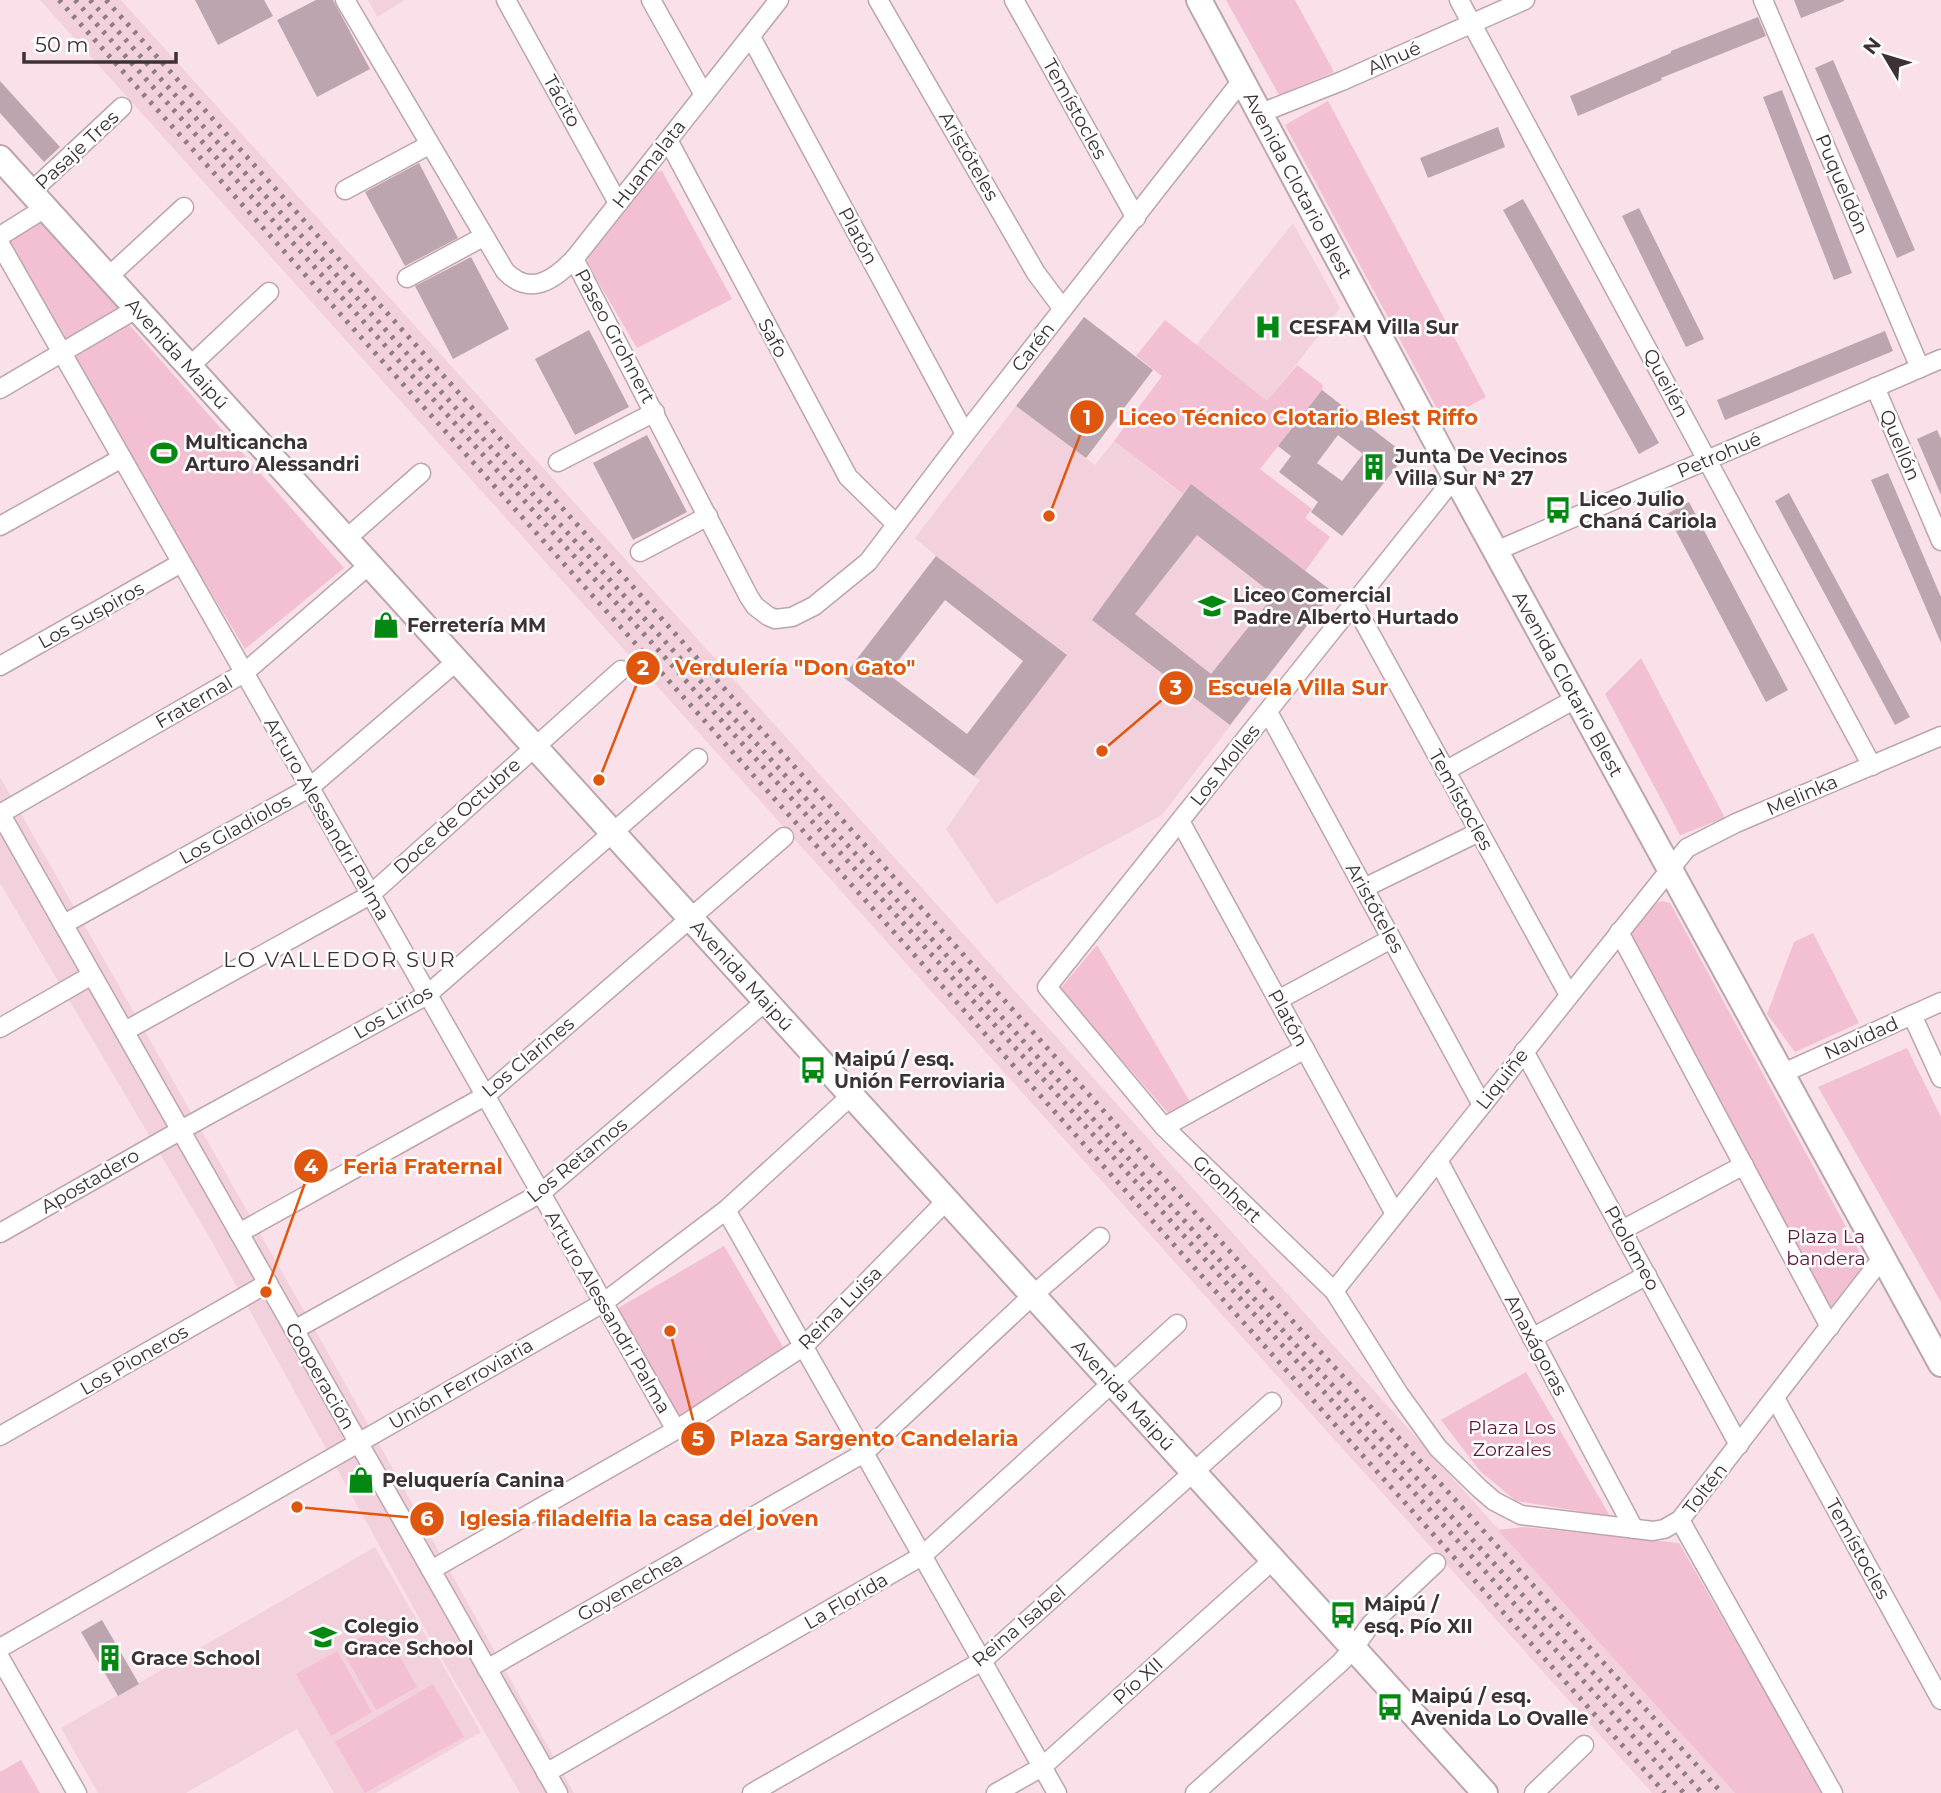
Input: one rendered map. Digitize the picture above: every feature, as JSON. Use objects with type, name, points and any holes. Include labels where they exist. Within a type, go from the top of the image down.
[{"type":"main road","name":"Avenida Clotario Blest","points":[[1199,0],[1455,477],[1670,866],[1781,1074],[1938,1350]]},
{"type":"main road","name":"Avenida Maipú","points":[[0,159],[1485,1793]]},
{"type":"street","points":[[345,0],[483,237],[407,278]]},
{"type":"street","name":"Tácito","points":[[506,0],[618,203]]},
{"type":"street","points":[[651,0],[704,95]]},
{"type":"street","name":"Huamalata","points":[[483,237],[501,265],[514,279],[534,285],[550,279],[574,259],[779,0]]},
{"type":"street","name":"Aristóteles","points":[[878,0],[1036,273],[1063,309]]},
{"type":"street","name":"Temístocles","points":[[1014,0],[1136,218]]},
{"type":"street","name":"Queilén","points":[[1459,0],[1872,766]]},
{"type":"street","name":"Alhué","points":[[1261,113],[1342,81],[1525,0]]},
{"type":"street","name":"Puqueldón","points":[[1763,0],[1920,368]]},
{"type":"street","name":"Platón","points":[[751,37],[965,434]]},
{"type":"street","name":"Carén","points":[[814,606],[859,572],[1243,79]]},
{"type":"street","name":"Pasaje Tres","points":[[0,236],[38,200],[122,107]]},
{"type":"street","name":"Safo","points":[[668,140],[848,477],[896,524]]},
{"type":"street","points":[[345,190],[429,145]]},
{"type":"street","points":[[107,278],[184,207]]},
{"type":"street","name":"Arturo Alessandri Palma","points":[[0,244],[676,1430]]},
{"type":"street","name":"Paseo Grohnert","points":[[574,259],[749,597],[768,616],[784,619],[814,606]]},
{"type":"street","points":[[189,367],[269,292]]},
{"type":"street","points":[[0,389],[136,309]]},
{"type":"street","name":"Petrohué","points":[[1496,551],[1941,359]]},
{"type":"street","name":"Quellón","points":[[1875,387],[1941,541]]},
{"type":"street","name":"Paseo Grohnert","points":[[558,461],[655,412]]},
{"type":"street","points":[[0,526],[122,458]]},
{"type":"street","points":[[346,539],[421,473]]},
{"type":"street","name":"Los Molles","points":[[1047,987],[1455,477]]},
{"type":"street","points":[[640,552],[708,516]]},
{"type":"street","name":"Los Suspiros","points":[[0,666],[181,563]]},
{"type":"street","name":"Fraternal","points":[[0,813],[244,673],[369,565]]},
{"type":"street","name":"Temístocles","points":[[1354,604],[1569,995]]},
{"type":"street","name":"Los Gladiolos","points":[[64,924],[309,788],[457,661]]},
{"type":"street","name":"Doce de Octubre","points":[[125,1031],[370,895],[621,670]]},
{"type":"street","points":[[1445,771],[1577,698]]},
{"type":"street","name":"Aristóteles","points":[[1268,712],[1482,1105]]},
{"type":"street","name":"Melinka","points":[[1670,866],[1700,839],[1941,736]]},
{"type":"street","name":"Los Lirios","points":[[181,1130],[427,995],[698,758]]},
{"type":"street","name":"Cooperación","points":[[0,813],[558,1793]]},
{"type":"street","name":"Platón","points":[[1180,821],[1395,1214]]},
{"type":"street","points":[[1364,888],[1479,832]]},
{"type":"street","name":"Los Clarines","points":[[239,1233],[485,1096],[784,837]]},
{"type":"street","name":"Liquiñe","points":[[1334,1292],[1670,866]]},
{"type":"street","points":[[1619,932],[1830,1327]]},
{"type":"street","points":[[1278,1000],[1391,939]]},
{"type":"street","points":[[0,1028],[92,975]]},
{"type":"street","name":"Gronhert","points":[[1047,987],[1164,1127],[1334,1292],[1399,1394]]},
{"type":"street","name":"Los Retamos","points":[[294,1330],[541,1194],[766,1001]]},
{"type":"street","name":"Navidad","points":[[1781,1074],[1941,1002]]},
{"type":"street","points":[[1912,1015],[1941,1078]]},
{"type":"street","points":[[1164,1127],[1305,1049]]},
{"type":"street","name":"Ptolomeo","points":[[1524,1051],[1739,1445]]},
{"type":"street","name":"Unión Ferroviaria","points":[[0,1648],[603,1303],[726,1210],[852,1095]]},
{"type":"street","name":"Apostadero","points":[[0,1233],[181,1130]]},
{"type":"street","name":"Anaxágoras","points":[[1438,1160],[1634,1529]]},
{"type":"street","points":[[1622,1230],[1744,1165]]},
{"type":"street","name":"Reina Luisa","points":[[431,1570],[676,1430],[804,1346],[947,1200]]},
{"type":"street","points":[[726,1210],[1057,1793]]},
{"type":"street","name":"Goyenechea","points":[[487,1669],[864,1453],[1033,1295],[1100,1237]]},
{"type":"street","name":"Toltén","points":[[1399,1394],[1438,1448],[1486,1494],[1512,1512],[1634,1529],[1664,1530],[1681,1520],[1883,1257]]},
{"type":"street","points":[[1532,1338],[1647,1275]]},
{"type":"street","name":"Los Pioneros","points":[[0,1436],[268,1283]]},
{"type":"street","name":"La Florida","points":[[546,1773],[922,1556],[1177,1324]]},
{"type":"street","name":"Temístocles","points":[[1775,1398],[1941,1700]]},
{"type":"street","name":"Reina Isabel","points":[[752,1793],[982,1661],[1272,1402]]},
{"type":"street","points":[[1681,1520],[1832,1793]]},
{"type":"street","name":"Pío XII","points":[[996,1793],[1042,1767],[1273,1560]]},
{"type":"street","points":[[1195,1793],[1354,1648],[1370,1625],[1436,1563]]},
{"type":"street","points":[[0,1658],[77,1793]]},
{"type":"street","points":[[1534,1793],[1584,1745]]},
{"type":"shaded area","points":[[40,0],[121,0],[1735,1793],[1652,1793]]},
{"type":"shaded area","points":[[368,0],[405,0],[377,17]]},
{"type":"shaded area","name":"CESFAM Villa Sur","points":[[1293,223],[1340,308],[1267,402],[1196,345]]},
{"type":"shaded area","points":[[1016,406],[1095,465],[1114,441],[1182,494],[1191,484],[1333,592],[1162,815],[996,904],[946,829],[980,780],[974,776],[1066,655],[915,538]]},
{"type":"shaded area","points":[[0,777],[323,1344],[574,1793],[520,1793],[439,1654],[211,1240],[0,883]]},
{"type":"shaded area","name":"Colegio Grace School","points":[[375,1547],[481,1732],[376,1793],[334,1793],[297,1729],[186,1793],[98,1793],[61,1728]]},
{"type":"green space","points":[[1226,0],[1295,0],[1334,72],[1279,95]]},
{"type":"green space","points":[[1328,101],[1486,397],[1443,420],[1285,125]]},
{"type":"green space","points":[[662,171],[732,299],[637,348],[587,263],[589,254],[653,172]]},
{"type":"green space","points":[[41,221],[122,312],[65,343],[4,241]]},
{"type":"green space","points":[[1165,320],[1267,401],[1297,365],[1323,385],[1322,390],[1260,469],[1312,509],[1305,518],[1330,537],[1305,571],[1191,484],[1183,494],[1114,441],[1162,376],[1136,356]]},
{"type":"green space","points":[[126,321],[344,568],[245,649],[71,360]]},
{"type":"green space","points":[[1641,658],[1725,818],[1680,835],[1605,694]]},
{"type":"green space","name":"Plaza La bandera","points":[[1662,901],[1670,903],[1863,1258],[1862,1267],[1829,1310],[1627,937],[1654,904]]},
{"type":"green space","points":[[1813,933],[1859,1023],[1795,1052],[1767,1014],[1794,942]]},
{"type":"green space","points":[[1097,945],[1190,1102],[1169,1114],[1060,989]]},
{"type":"green space","points":[[1907,1048],[1941,1117],[1941,1302],[1818,1087]]},
{"type":"green space","points":[[724,1246],[786,1352],[678,1416],[615,1310]]},
{"type":"green space","name":"Plaza Los Zorzales","points":[[1526,1372],[1610,1516],[1516,1501],[1480,1471],[1441,1420]]},
{"type":"green space","points":[[1523,1527],[1679,1543],[1823,1793],[1735,1793],[1498,1530]]},
{"type":"green space","points":[[382,1625],[417,1687],[376,1710],[341,1648]]},
{"type":"green space","points":[[337,1651],[372,1712],[331,1736],[296,1674]]},
{"type":"green space","points":[[433,1684],[464,1737],[365,1793],[335,1742]]},
{"type":"green space","points":[[21,1760],[40,1793],[0,1793],[0,1772]]},
{"type":"building","points":[[195,0],[264,0],[273,16],[218,45]]},
{"type":"building","points":[[316,0],[333,0],[370,69],[317,97],[277,20]]},
{"type":"building","points":[[1794,0],[1844,0],[1844,1],[1801,18]]},
{"type":"building","points":[[1758,17],[1766,36],[1661,78],[1662,80],[1578,116],[1570,96],[1671,51]]},
{"type":"building","points":[[1833,60],[1915,250],[1897,258],[1815,68]]},
{"type":"building","points":[[0,81],[60,147],[44,162],[0,113]]},
{"type":"building","points":[[1782,90],[1852,273],[1834,280],[1763,97]]},
{"type":"building","points":[[1498,127],[1505,147],[1428,178],[1420,158]]},
{"type":"building","points":[[419,163],[458,238],[405,266],[365,192]]},
{"type":"building","points":[[1523,199],[1659,443],[1639,454],[1503,210]]},
{"type":"building","points":[[1639,208],[1704,339],[1686,347],[1622,216]]},
{"type":"building","points":[[471,257],[509,329],[453,359],[415,286]]},
{"type":"building","points":[[1084,317],[1153,370],[1086,458],[1016,406]]},
{"type":"building","points":[[589,330],[629,407],[575,435],[535,359]]},
{"type":"building","points":[[1885,331],[1893,351],[1725,420],[1717,400]]},
{"type":"building","name":"Junta De Vecinos Villa Sur Nª 27","points":[[1322,390],[1406,455],[1342,536],[1311,512],[1318,502],[1279,472],[1291,456],[1278,446]],"holes":[[[1338,435],[1363,454],[1342,481],[1317,463]]]},
{"type":"building","points":[[1937,430],[1941,439],[1941,495],[1917,439]]},
{"type":"building","points":[[647,435],[687,512],[633,540],[593,463]]},
{"type":"building","points":[[1888,473],[1941,597],[1941,643],[1871,480]]},
{"type":"building","name":"Liceo Comercial Padre Alberto Hurtado","points":[[1191,484],[1333,592],[1230,725],[1092,620]],"holes":[[[1197,535],[1274,595],[1211,674],[1135,614]]]},
{"type":"building","points":[[1789,493],[1910,717],[1895,725],[1775,501]]},
{"type":"building","points":[[1689,502],[1788,690],[1766,702],[1667,514]]},
{"type":"building","points":[[936,556],[1067,655],[974,776],[843,677]],"holes":[[[945,600],[1023,661],[967,734],[888,674]]]},
{"type":"building","name":"Grace School","points":[[102,1620],[139,1684],[118,1696],[81,1632]]},
{"type":"railway","points":[[59,0],[1665,1793]]},
{"type":"railway","points":[[75,0],[1684,1793]]},
{"type":"railway","points":[[90,0],[1268,1314],[1702,1793]]},
{"type":"railway","points":[[106,0],[1278,1305],[1722,1793]]},
{"type":"place","name":"CESFAM Villa Sur","points":[[1268,327]]},
{"type":"place","name":"Multicancha Arturo Alessandri","points":[[164,453]]},
{"type":"place","name":"Junta De Vecinos Villa Sur Nª 27","points":[[1374,467]]},
{"type":"place","name":"Liceo Julio Chaná Cariola","points":[[1558,510]]},
{"type":"place","name":"Liceo Técnico Clotario Blest Riffo","points":[[1049,516]]},
{"type":"place","name":"Liceo Comercial Padre Alberto Hurtado","points":[[1212,606]]},
{"type":"place","name":"Ferretería MM","points":[[386,625]]},
{"type":"place","name":"Escuela Villa Sur","points":[[1102,751]]},
{"type":"place","name":"Verdulería \"Don Gato\"","points":[[599,780]]},
{"type":"place","name":"Maipú / esq. Unión Ferroviaria","points":[[813,1070]]},
{"type":"place","name":"Feria Fraternal","points":[[266,1292]]},
{"type":"place","name":"Plaza Sargento Candelaria","points":[[670,1331]]},
{"type":"place","name":"Peluquería Canina","points":[[361,1480]]},
{"type":"place","name":"Iglesia filadelfia la casa del joven","points":[[297,1507]]},
{"type":"place","name":"Maipú / esq. Pío XII","points":[[1343,1615]]},
{"type":"place","name":"Colegio Grace School","points":[[323,1637]]},
{"type":"place","name":"Grace School","points":[[110,1658]]},
{"type":"place","name":"Maipú / esq. Avenida Lo Ovalle","points":[[1390,1707]]},
{"type":"district","name":"LO VALLEDOR SUR","points":[[340,959]]}]
